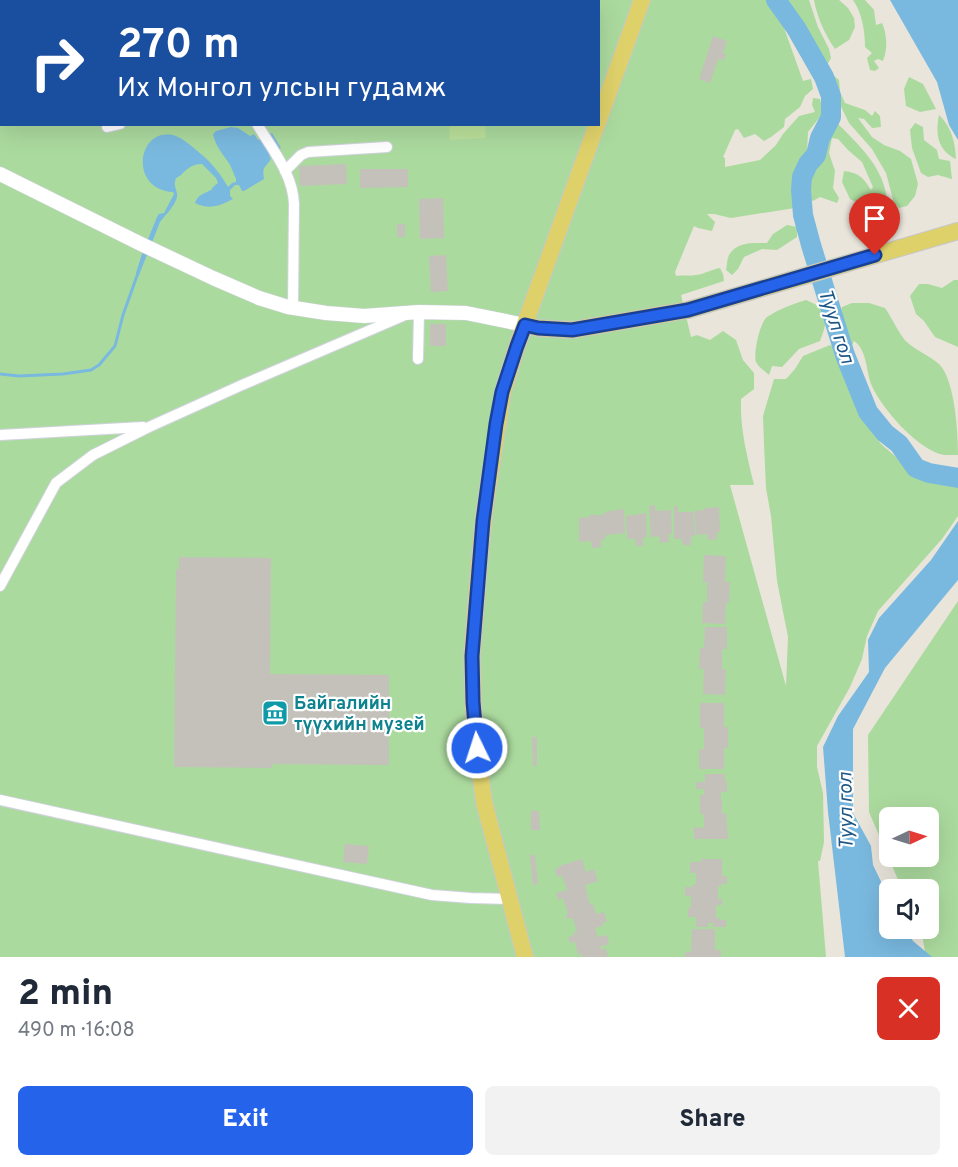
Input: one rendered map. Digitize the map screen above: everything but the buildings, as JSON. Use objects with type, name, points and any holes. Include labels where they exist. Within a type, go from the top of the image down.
[{"type":"main road","points":[[600,112],[603,96],[642,0]]},
{"type":"main road","points":[[525,957],[484,802],[477,748],[472,656],[482,534],[502,392],[597,126]]},
{"type":"main road","points":[[525,325],[572,330],[688,310],[958,231]]},
{"type":"street","points":[[107,128],[114,126]]},
{"type":"street","points":[[259,127],[285,171],[294,196],[293,308]]},
{"type":"street","points":[[285,171],[301,155],[308,152],[387,147]]},
{"type":"street","points":[[0,174],[159,253],[259,298],[293,308],[364,316],[415,312],[466,313],[525,325]]},
{"type":"street","points":[[415,312],[418,359]]},
{"type":"street","points":[[0,586],[56,483],[93,455],[149,427],[308,356],[415,312]]},
{"type":"street","points":[[0,435],[149,427]]},
{"type":"street","points":[[0,800],[432,895],[509,899]]},
{"type":"green space","points":[[600,0],[772,0],[803,81],[811,79],[813,89],[805,96],[800,107],[785,119],[784,127],[764,141],[755,134],[744,138],[738,129],[735,130],[723,157],[725,167],[760,160],[776,145],[799,116],[815,112],[812,105],[813,98],[820,99],[823,113],[808,132],[807,152],[795,185],[795,208],[731,218],[707,214],[715,222],[712,231],[694,226],[675,272],[676,276],[694,275],[720,268],[724,281],[681,295],[691,337],[697,335],[710,340],[723,331],[736,340],[743,360],[754,373],[754,389],[741,399],[741,410],[744,442],[754,485],[730,485],[786,686],[788,637],[777,581],[766,488],[764,444],[763,416],[774,379],[786,379],[803,356],[830,345],[836,349],[858,412],[881,444],[920,478],[958,485],[958,516],[942,539],[878,611],[850,687],[817,746],[817,767],[823,793],[824,842],[820,861],[818,861],[826,957],[0,957],[0,126],[600,126]]},
{"type":"green space","points":[[785,0],[809,0],[818,27],[829,49],[831,58],[827,65],[792,8]]},
{"type":"green space","points":[[814,0],[839,0],[854,18],[855,27],[849,40],[835,49],[822,26]]},
{"type":"green space","points":[[853,0],[865,0],[874,10],[876,25],[882,23],[884,27],[886,52],[883,61],[878,59],[874,61],[879,68],[875,71],[870,70],[867,58],[872,53],[865,47],[862,22]]},
{"type":"green space","points":[[833,75],[839,80],[840,92],[845,103],[865,110],[872,116],[875,111],[880,116],[881,127],[872,128],[864,119],[858,118],[872,137],[911,159],[918,184],[915,196],[907,206],[899,208],[894,203],[886,173],[872,149],[849,123],[830,84]]},
{"type":"green space","points":[[909,77],[923,84],[936,109],[920,112],[906,106],[904,89]]},
{"type":"green space","points":[[939,115],[952,136],[956,159],[945,151],[939,141],[937,129]]},
{"type":"green space","points":[[836,122],[861,147],[875,166],[885,188],[887,200],[861,205],[850,199],[842,182],[844,171],[860,176],[871,190],[873,187],[862,162],[838,139],[832,138],[829,153],[835,171],[833,188],[839,198],[837,203],[820,197],[813,201],[809,198],[808,184],[831,128]]},
{"type":"green space","points":[[915,123],[923,127],[924,140],[937,150],[939,159],[950,161],[952,179],[938,175],[928,177],[921,173],[912,148],[910,130]]},
{"type":"green space","points":[[449,126],[485,126],[486,138],[450,140]]},
{"type":"green space","points":[[787,225],[797,227],[797,237],[777,250],[762,249],[744,257],[732,275],[726,270],[729,255],[736,247],[767,243],[773,234]]},
{"type":"green space","points":[[958,280],[958,347],[935,337],[916,314],[910,296],[919,284],[942,288]]},
{"type":"green space","points":[[806,300],[820,307],[825,315],[820,341],[799,349],[782,367],[772,366],[769,375],[758,366],[755,358],[756,345],[764,320],[786,307]]},
{"type":"green space","points":[[852,303],[869,303],[885,308],[905,340],[939,364],[949,382],[952,394],[958,455],[944,455],[923,445],[902,427],[883,405],[871,384],[866,361],[858,345],[854,341],[849,351],[841,336],[840,312],[842,307]]},
{"type":"green space","points":[[958,601],[958,957],[926,957],[923,939],[939,939],[939,879],[898,879],[893,867],[939,867],[939,807],[879,807],[879,835],[869,812],[868,735]]},
{"type":"water","points":[[890,0],[958,0],[958,140],[949,125],[937,82]]},
{"type":"water","points":[[231,127],[238,128],[250,136],[254,134],[258,140],[272,133],[281,148],[269,155],[271,159],[264,169],[264,179],[244,191],[239,185],[235,185],[230,190],[230,196],[233,199],[210,207],[195,203],[200,196],[218,183],[216,178],[202,164],[188,168],[176,180],[176,200],[160,222],[139,275],[136,273],[157,217],[164,213],[174,194],[158,188],[149,180],[144,170],[143,158],[146,148],[153,139],[163,135],[179,137],[209,162],[228,187],[236,182],[236,179],[213,134]]},
{"type":"water","name":"Туул гол","points":[[958,521],[958,580],[885,668],[853,729],[853,813],[871,846],[873,865],[880,879],[879,939],[912,939],[932,957],[845,957],[823,747],[838,716],[869,672],[868,640],[879,618],[931,560]]},
{"type":"waterway","name":"Туул гол","points":[[776,0],[796,28],[824,77],[831,96],[831,117],[820,138],[816,155],[808,164],[802,177],[801,190],[803,215],[845,355],[868,412],[885,433],[899,444],[916,468],[929,473],[958,478]]},
{"type":"waterway","points":[[0,374],[19,376],[63,374],[91,370],[99,365],[115,346],[138,273]]},
{"type":"place","name":"Байгалийн түүхийн музей","points":[[275,713]]},
{"type":"route","points":[[477,748],[472,656],[478,564],[502,392],[525,325],[572,330],[688,310],[875,255]]}]
